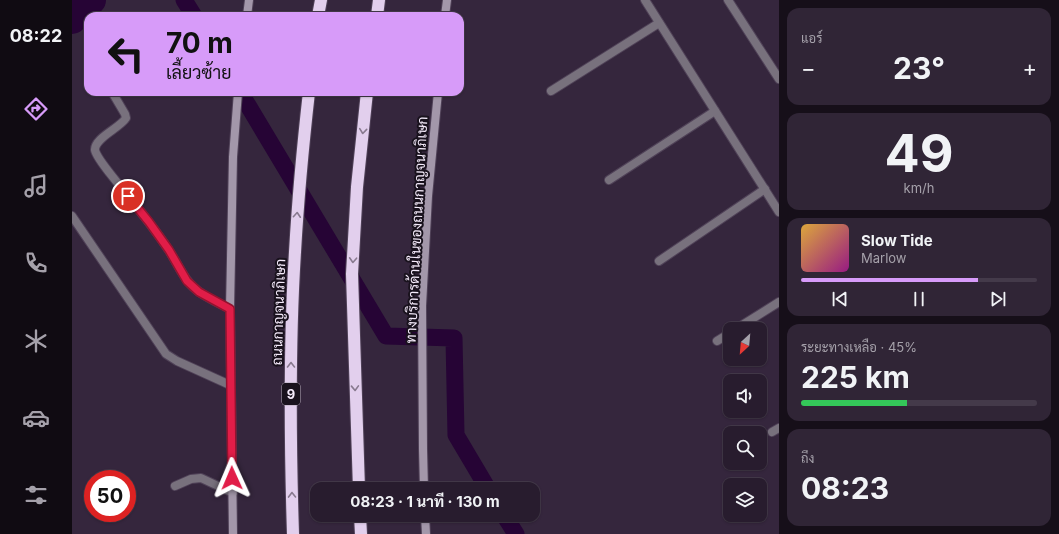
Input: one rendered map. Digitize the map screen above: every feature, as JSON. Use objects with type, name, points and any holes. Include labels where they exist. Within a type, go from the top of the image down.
[{"type":"highway","points":[[319,12],[321,0]]},
{"type":"highway","points":[[377,12],[379,0]]},
{"type":"highway","name":"ถนนกาญจนาภิเษก","points":[[293,534],[291,363],[294,254],[299,182],[309,96]]},
{"type":"highway","points":[[359,482],[352,274],[357,187],[367,96]]},
{"type":"highway","points":[[360,522],[361,534]]},
{"type":"main road","points":[[248,12],[249,0]]},
{"type":"main road","points":[[446,12],[447,0]]},
{"type":"main road","points":[[233,534],[230,309],[233,157],[238,96]]},
{"type":"main road","name":"ทางบริการด้านในของถนนกาญจนาภิเษก","points":[[424,482],[422,306],[428,196],[438,96]]},
{"type":"main road","points":[[425,522],[426,534]]},
{"type":"street","points":[[645,0],[779,212]]},
{"type":"street","points":[[728,0],[779,78]]},
{"type":"street","points":[[551,91],[659,23]]},
{"type":"street","points":[[114,96],[126,118],[97,143],[95,149],[97,155],[169,250],[187,281],[199,292],[230,309]]},
{"type":"street","points":[[609,180],[715,111]]},
{"type":"street","points":[[659,261],[765,189]]},
{"type":"street","points":[[72,216],[166,354],[177,361],[230,385]]},
{"type":"street","points":[[747,322],[779,302]]},
{"type":"street","points":[[717,341],[723,337]]},
{"type":"street","points":[[175,486],[191,479],[201,478],[233,493]]},
{"type":"waterway","points":[[72,19],[91,0]]},
{"type":"waterway","points":[[184,0],[192,12]]},
{"type":"waterway","points":[[242,96],[386,336],[454,338],[456,435],[484,482]]},
{"type":"waterway","points":[[508,522],[516,534]]},
{"type":"route","points":[[128,196],[169,250],[187,281],[199,292],[230,309],[232,478]]}]
